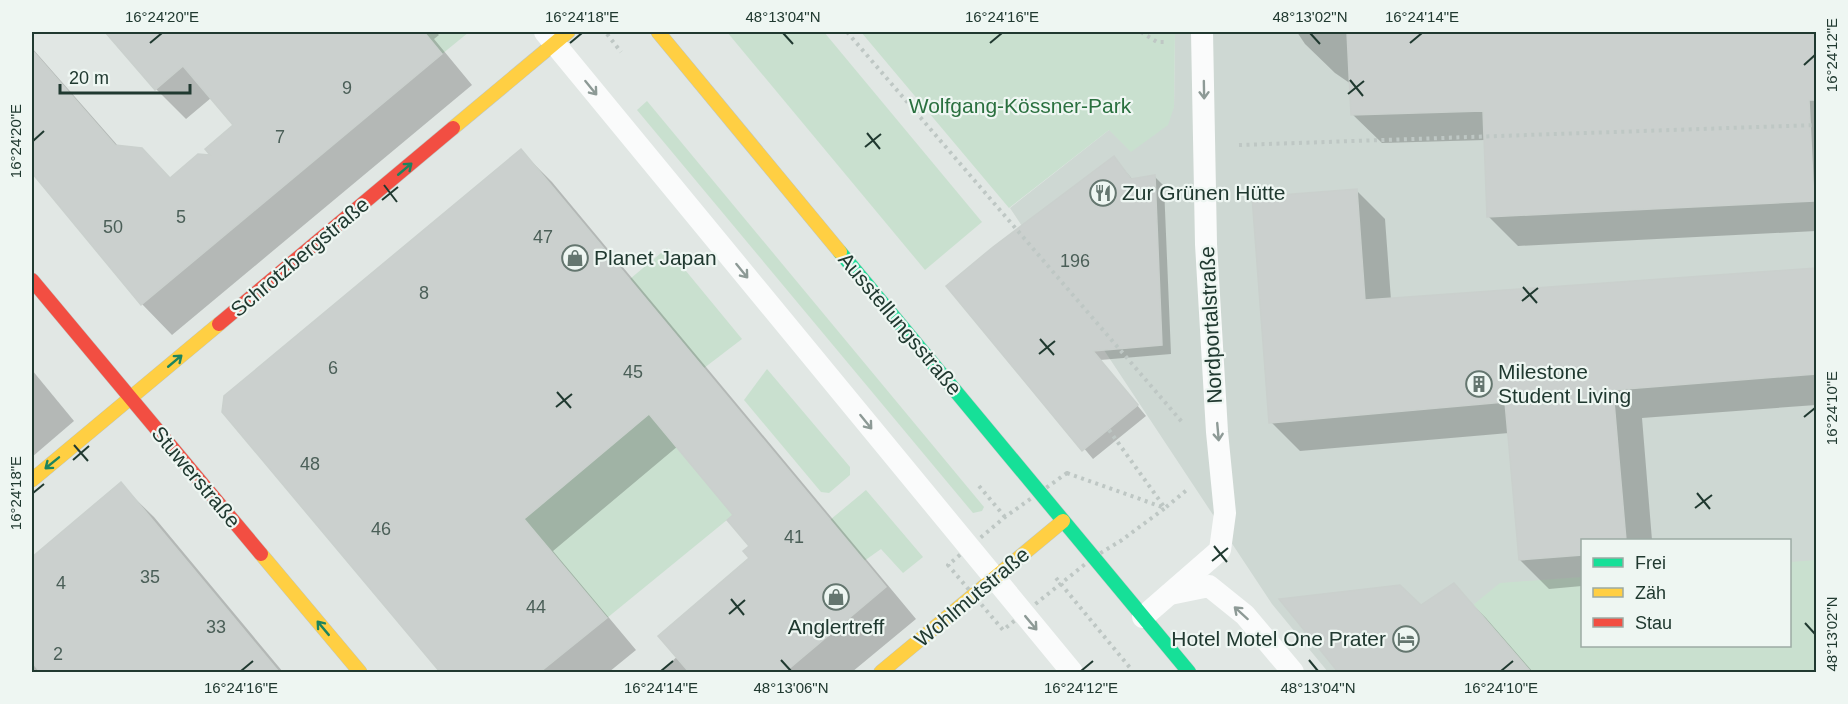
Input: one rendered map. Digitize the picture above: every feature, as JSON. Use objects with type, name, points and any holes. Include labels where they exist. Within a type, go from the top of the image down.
[{"type":"street","name":"Ausstellungsstraße","points":[[658,32],[1189,672]]},
{"type":"street","name":"Schrotzbergstraße","points":[[32,480],[130,399],[555,35]]},
{"type":"street","name":"Stuwerstraße","points":[[32,280],[360,672]]},
{"type":"street","name":"Wohlmutstraße","points":[[881,672],[1064,521]]},
{"type":"lane","name":"Nordportalstraße","points":[[1168,594],[1220,550],[1225,513],[1217,432],[1206,244],[1202,32]]},
{"type":"lane","points":[[555,35],[994,579],[1072,672]]},
{"type":"lane","points":[[1143,617],[1168,594],[1209,586],[1245,615],[1293,672]]},
{"type":"path","points":[[847,32],[1180,422],[1191,422]]},
{"type":"path","points":[[1205,147],[1816,125]]},
{"type":"path","points":[[1108,430],[1165,508],[1205,473],[1222,478]]},
{"type":"shaded area","points":[[1175,32],[1816,32],[1816,672],[1328,672],[1272,604],[1010,208],[1109,130],[1174,107]]},
{"type":"green space","points":[[424,32],[469,32],[442,54]]},
{"type":"green space","points":[[727,32],[824,32],[982,222],[925,270]]},
{"type":"green space","name":"Wolfgang-Kössner-Park","points":[[861,32],[1175,32],[1174,107],[1168,125],[1131,152],[1109,130],[1009,208]]},
{"type":"green space","points":[[647,101],[984,507],[982,511],[973,513],[637,110]]},
{"type":"green space","points":[[667,248],[742,339],[704,368],[630,279]]},
{"type":"green space","points":[[767,369],[850,467],[850,475],[829,493],[821,492],[744,400]]},
{"type":"green space","points":[[649,413],[733,515],[607,618],[523,519]]},
{"type":"green space","points":[[866,490],[923,557],[903,573],[881,549],[864,561],[830,520]]},
{"type":"green space","points":[[1816,560],[1816,672],[1531,672],[1473,605],[1500,583],[1581,577],[1581,647],[1791,647],[1791,562]]},
{"type":"building","points":[[105,32],[424,32],[442,54],[141,305],[32,173],[32,50],[115,145],[142,148],[170,178],[198,154],[210,155],[205,149],[233,125],[183,66],[155,90]]},
{"type":"building","points":[[1347,32],[1816,32],[1816,100],[1809,100],[1814,201],[1487,217],[1483,111],[1351,115]]},
{"type":"building","points":[[521,149],[886,587],[785,672],[689,672],[658,636],[749,558],[743,551],[749,546],[727,520],[733,515],[649,414],[524,519],[607,618],[540,672],[440,672],[222,412],[224,396]]},
{"type":"building","points":[[1114,156],[1131,179],[1155,175],[1162,345],[1093,351],[1138,405],[1082,451],[946,286],[993,247]]},
{"type":"building","name":"Milestone Student Living","points":[[1357,189],[1365,300],[1816,268],[1816,374],[1613,390],[1626,539],[1581,539],[1581,555],[1519,560],[1505,402],[1269,423],[1252,197]]},
{"type":"building","points":[[121,482],[279,672],[40,672],[32,662],[32,557]]},
{"type":"building","name":"Hotel Motel One Prater","points":[[1454,583],[1531,672],[1338,672],[1279,599],[1400,585],[1421,605]]},
{"type":"traffic: fast","points":[[840,252],[1189,672]]},
{"type":"traffic: slow","points":[[453,128],[568,32]]},
{"type":"traffic: slow","points":[[658,32],[840,252]]},
{"type":"traffic: slow","points":[[32,480],[219,324]]},
{"type":"traffic: slow","points":[[881,672],[1063,521]]},
{"type":"traffic: slow","points":[[261,554],[360,672]]},
{"type":"traffic: jam","points":[[219,324],[453,128]]},
{"type":"traffic: jam","points":[[32,280],[261,554]]},
{"type":"place","name":"Zur Grünen Hütte","points":[[1103,193]]},
{"type":"place","name":"Planet Japan","points":[[575,258]]},
{"type":"place","name":"Milestone Student Living","points":[[1479,384]]},
{"type":"place","name":"Anglertreff","points":[[836,597]]},
{"type":"place","name":"Hotel Motel One Prater","points":[[1406,639]]}]
